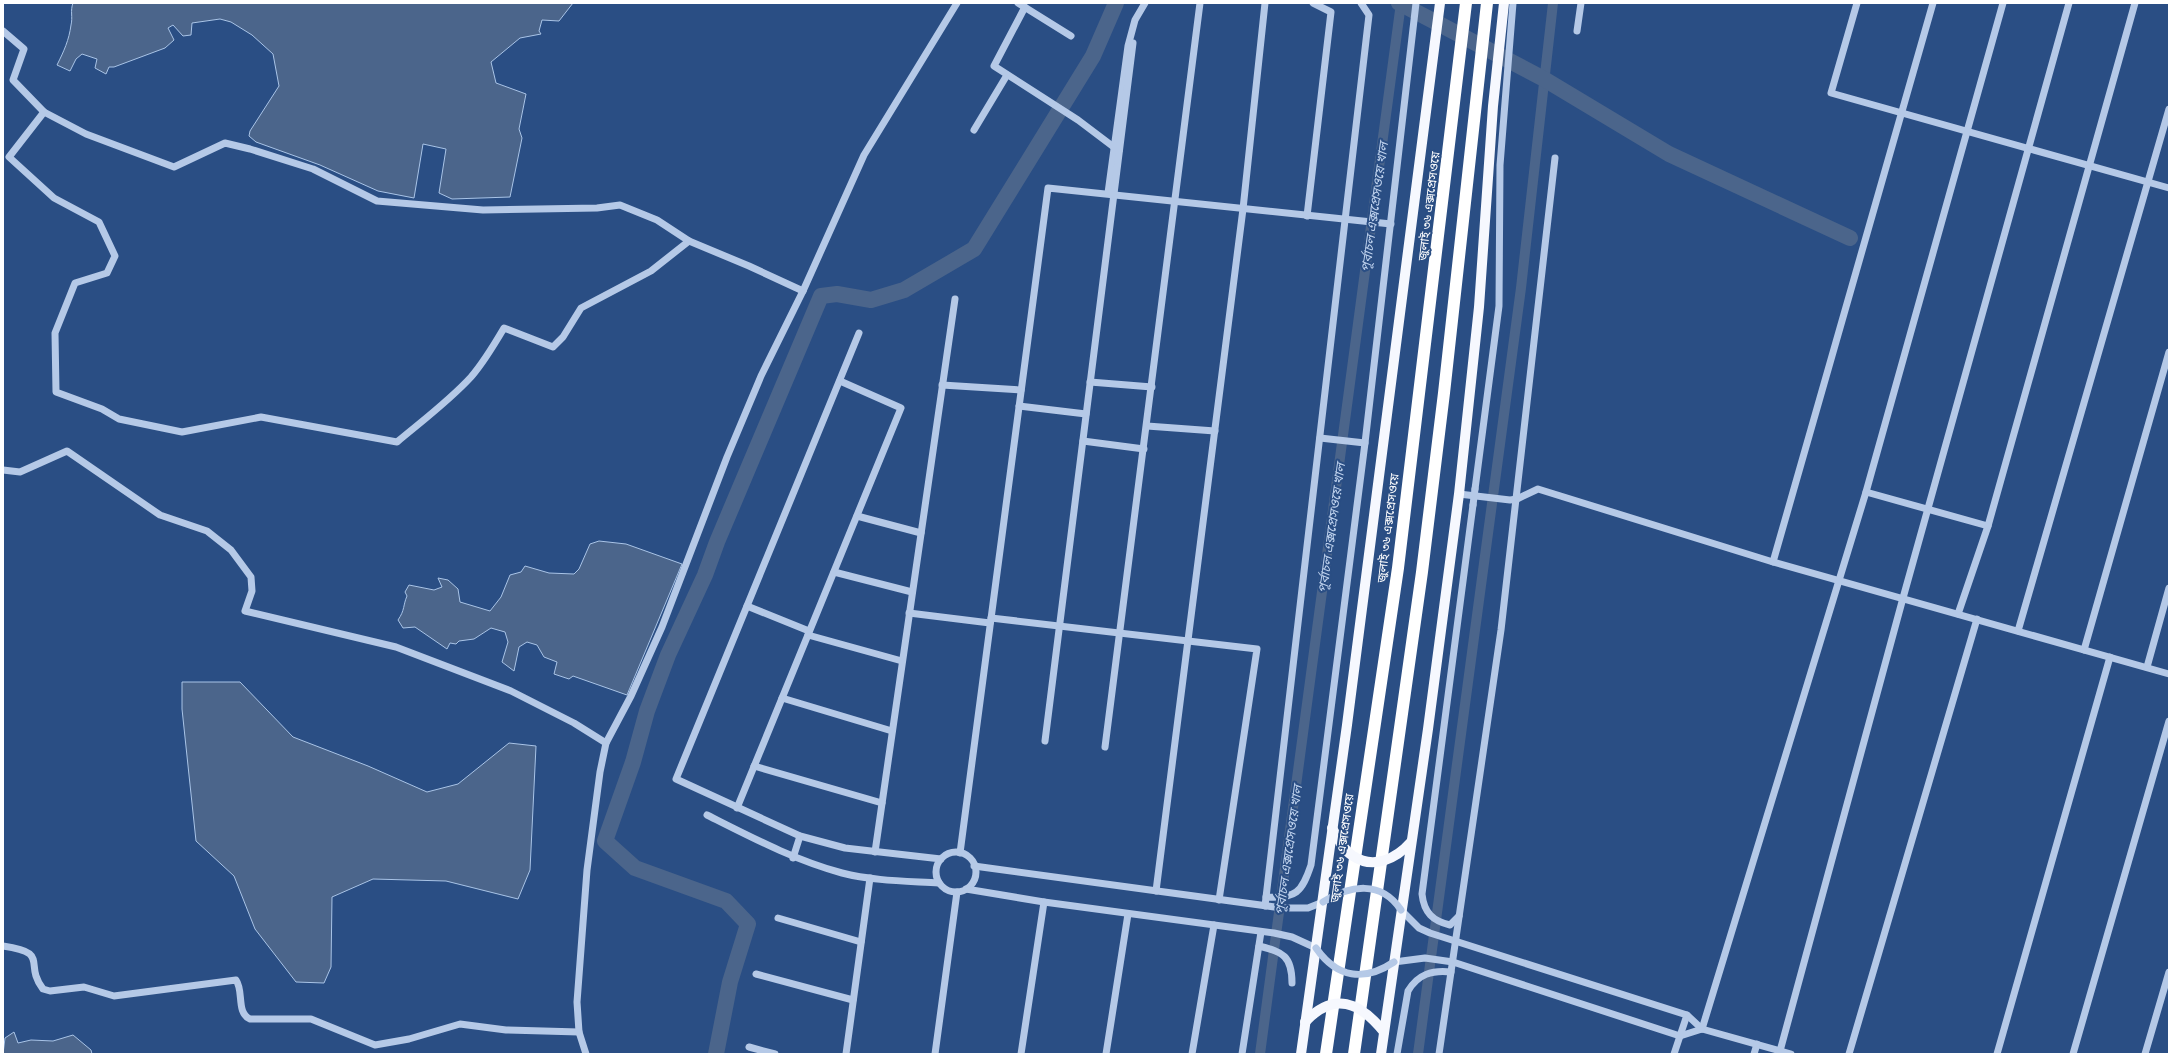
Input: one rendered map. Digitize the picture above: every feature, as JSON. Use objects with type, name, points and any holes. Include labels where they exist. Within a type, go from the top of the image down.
[{"type":"highway","name":"জুলাই ৩৬ এক্সপ্রেসওয়ে","points":[[1326,1054],[1398,568],[1466,3]]},
{"type":"highway","points":[[1354,1054],[1427,533],[1487,3]]},
{"type":"main road","points":[[1301,1054],[1347,725],[1440,3]]},
{"type":"main road","points":[[1380,1054],[1428,729],[1458,494],[1479,307],[1493,106],[1504,3]]},
{"type":"main road","points":[[1332,828],[1352,856],[1366,861],[1391,859],[1404,850],[1411,842]]},
{"type":"main road","points":[[1305,1022],[1314,1012],[1324,1006],[1344,1003],[1368,1013],[1384,1032]]},
{"type":"street","points":[[586,1054],[579,1032],[577,1002],[587,870],[600,772],[606,743],[631,696],[662,627],[758,384],[864,155],[957,3]]},
{"type":"street","points":[[1018,3],[1071,36]]},
{"type":"street","points":[[1045,741],[1083,441],[1128,46],[1135,20],[1145,3]]},
{"type":"street","points":[[1105,747],[1176,203],[1200,3]]},
{"type":"street","points":[[1156,891],[1243,209],[1265,3]]},
{"type":"street","points":[[1307,216],[1331,12],[1313,3]]},
{"type":"street","points":[[1265,906],[1369,15],[1362,3]]},
{"type":"street","points":[[1266,897],[1280,898],[1296,893],[1305,883],[1311,865],[1365,444],[1416,3]]},
{"type":"street","points":[[1459,916],[1450,925],[1441,923],[1432,918],[1422,903],[1422,894],[1499,306],[1500,165],[1513,3]]},
{"type":"street","points":[[1577,31],[1580,3]]},
{"type":"street","points":[[1857,3],[1831,92],[2169,188]]},
{"type":"street","points":[[1773,562],[1933,3]]},
{"type":"street","points":[[1702,1029],[1866,492],[2003,3]]},
{"type":"street","points":[[1780,1051],[1903,598],[2069,3]]},
{"type":"street","points":[[1958,614],[1988,526],[2135,3]]},
{"type":"street","points":[[1025,7],[994,66],[1078,120],[1119,152]]},
{"type":"street","points":[[3,31],[24,49],[14,80],[44,112],[86,134],[174,167],[225,143],[250,149],[313,169],[376,201],[483,210],[597,208],[620,205],[657,220],[689,241],[749,266],[802,291]]},
{"type":"street","points":[[1111,194],[1119,152],[1133,42]]},
{"type":"street","points":[[974,130],[1007,75]]},
{"type":"street","points":[[2018,631],[2169,108]]},
{"type":"street","points":[[44,112],[9,157],[54,198],[99,222],[115,256],[107,273],[75,283],[65,306],[55,333],[56,392],[102,409],[119,419],[182,432],[261,417],[397,442],[450,398],[471,376],[488,355],[504,328],[553,347],[563,337],[581,308],[651,272],[689,241]]},
{"type":"street","points":[[1439,1054],[1500,630],[1514,500],[1556,158]]},
{"type":"street","points":[[960,853],[1048,188],[1111,194],[1176,203],[1391,224]]},
{"type":"street","points":[[875,852],[955,299]]},
{"type":"street","points":[[859,333],[676,778],[737,808],[800,836],[845,848],[941,859]]},
{"type":"street","points":[[2084,650],[2169,352]]},
{"type":"street","points":[[737,808],[901,408],[840,380]]},
{"type":"street","points":[[1090,382],[1152,387]]},
{"type":"street","points":[[942,385],[1021,390]]},
{"type":"street","points":[[1019,406],[1086,414]]},
{"type":"street","points":[[1147,426],[1215,431]]},
{"type":"street","points":[[1320,438],[1365,444]]},
{"type":"street","points":[[1083,441],[1144,449]]},
{"type":"street","points":[[3,470],[20,472],[67,451],[160,515],[207,531],[231,550],[251,577],[252,591],[245,611],[396,647],[511,692],[574,723],[606,743]]},
{"type":"street","points":[[1458,494],[1474,497],[1514,500],[1538,489],[1773,562],[2169,674]]},
{"type":"street","points":[[1866,492],[1928,508],[1988,526]]},
{"type":"street","points":[[857,516],[921,533]]},
{"type":"street","points":[[834,572],[912,592]]},
{"type":"street","points":[[2147,667],[2169,588]]},
{"type":"street","points":[[747,606],[809,633],[902,662]]},
{"type":"street","points":[[909,613],[1060,626],[1257,649],[1219,900]]},
{"type":"street","points":[[1849,1054],[1977,619]]},
{"type":"street","points":[[1997,1054],[2110,657]]},
{"type":"street","points":[[782,698],[892,731]]},
{"type":"street","points":[[2073,1054],[2169,721]]},
{"type":"street","points":[[754,766],[882,803]]},
{"type":"street","points":[[707,815],[793,858],[843,873],[870,878],[939,883],[947,890],[957,892],[966,889],[1044,902],[1292,937],[1316,948],[1331,965],[1346,973],[1361,974],[1377,972],[1394,962],[1425,958],[1453,962],[1680,1036],[1702,1029]]},
{"type":"street","points":[[793,858],[800,836]]},
{"type":"street","points":[[939,883],[936,868],[941,859],[949,853],[960,853],[969,857],[974,866],[975,876],[966,889]]},
{"type":"street","points":[[974,866],[1265,906],[1308,908],[1323,902],[1346,889],[1365,888],[1389,897],[1396,902],[1419,928],[1430,933],[1456,940],[1687,1015],[1702,1029],[1791,1054]]},
{"type":"street","points":[[846,1054],[870,878]]},
{"type":"street","points":[[934,1054],[957,892]]},
{"type":"street","points":[[1021,1054],[1044,902]]},
{"type":"street","points":[[1106,1054],[1128,914]]},
{"type":"street","points":[[778,918],[861,942]]},
{"type":"street","points":[[1192,1054],[1214,926]]},
{"type":"street","points":[[1242,1054],[1261,932]]},
{"type":"street","points":[[3,946],[28,951],[32,956],[39,984],[42,989],[84,988],[114,996],[236,980],[241,986],[243,1014],[250,1019],[311,1018],[375,1045],[409,1039],[460,1024],[506,1030],[579,1032]]},
{"type":"street","points":[[1259,946],[1272,949],[1286,957],[1292,967],[1292,983]]},
{"type":"street","points":[[1397,1054],[1408,991],[1413,983],[1422,976],[1433,972],[1452,972]]},
{"type":"street","points":[[2146,1054],[2169,972]]},
{"type":"street","points":[[756,974],[853,1000]]},
{"type":"street","points":[[1674,1054],[1687,1015]]},
{"type":"street","points":[[1754,1054],[1757,1044]]},
{"type":"street","points":[[748,1047],[775,1054]]},
{"type":"water","points":[[73,3],[573,3],[559,21],[542,20],[539,31],[541,34],[520,38],[491,62],[496,83],[526,94],[519,129],[522,138],[510,197],[452,199],[439,193],[446,149],[423,144],[414,198],[378,191],[320,165],[256,142],[249,136],[250,131],[279,86],[273,54],[252,35],[231,22],[220,19],[192,23],[191,35],[183,36],[173,25],[168,28],[174,40],[165,48],[114,67],[109,67],[106,74],[95,68],[97,59],[82,54],[76,59],[70,71],[57,65],[69,36],[72,22]]},
{"type":"water","points":[[599,541],[626,544],[682,564],[627,695],[573,676],[569,679],[554,674],[557,662],[544,657],[537,645],[527,642],[519,647],[514,671],[502,662],[508,642],[505,632],[491,628],[474,639],[459,641],[456,644],[450,643],[447,649],[415,627],[403,628],[398,620],[403,610],[407,596],[405,592],[409,585],[434,590],[442,587],[438,578],[448,580],[458,589],[460,602],[490,611],[501,597],[510,575],[521,572],[525,566],[549,573],[574,574],[579,569],[590,544]]},
{"type":"water","points":[[182,682],[240,682],[293,737],[368,766],[427,792],[458,784],[509,743],[536,746],[530,870],[518,899],[446,881],[373,879],[332,897],[331,967],[324,983],[296,982],[255,929],[234,876],[196,841],[182,709]]},
{"type":"water","points":[[14,1032],[18,1043],[31,1040],[53,1041],[73,1035],[91,1050],[92,1054],[3,1054],[5,1038]]},
{"type":"waterway","points":[[716,1054],[730,982],[748,924],[726,901],[635,868],[605,841],[633,762],[647,711],[668,655],[705,575],[717,542],[821,296],[837,294],[871,300],[904,290],[974,249],[1093,56],[1116,3]]},
{"type":"waterway","points":[[1399,3],[1544,79],[1669,154],[1850,238]]},
{"type":"waterway","name":"পূর্বাচল এক্সপ্রেসওয়ে খাল","points":[[1260,1054],[1401,3]]},
{"type":"waterway","name":"পূর্বাচল এক্সপ্রেসওয়ে খাল","points":[[1418,1054],[1521,288],[1553,3]]}]
